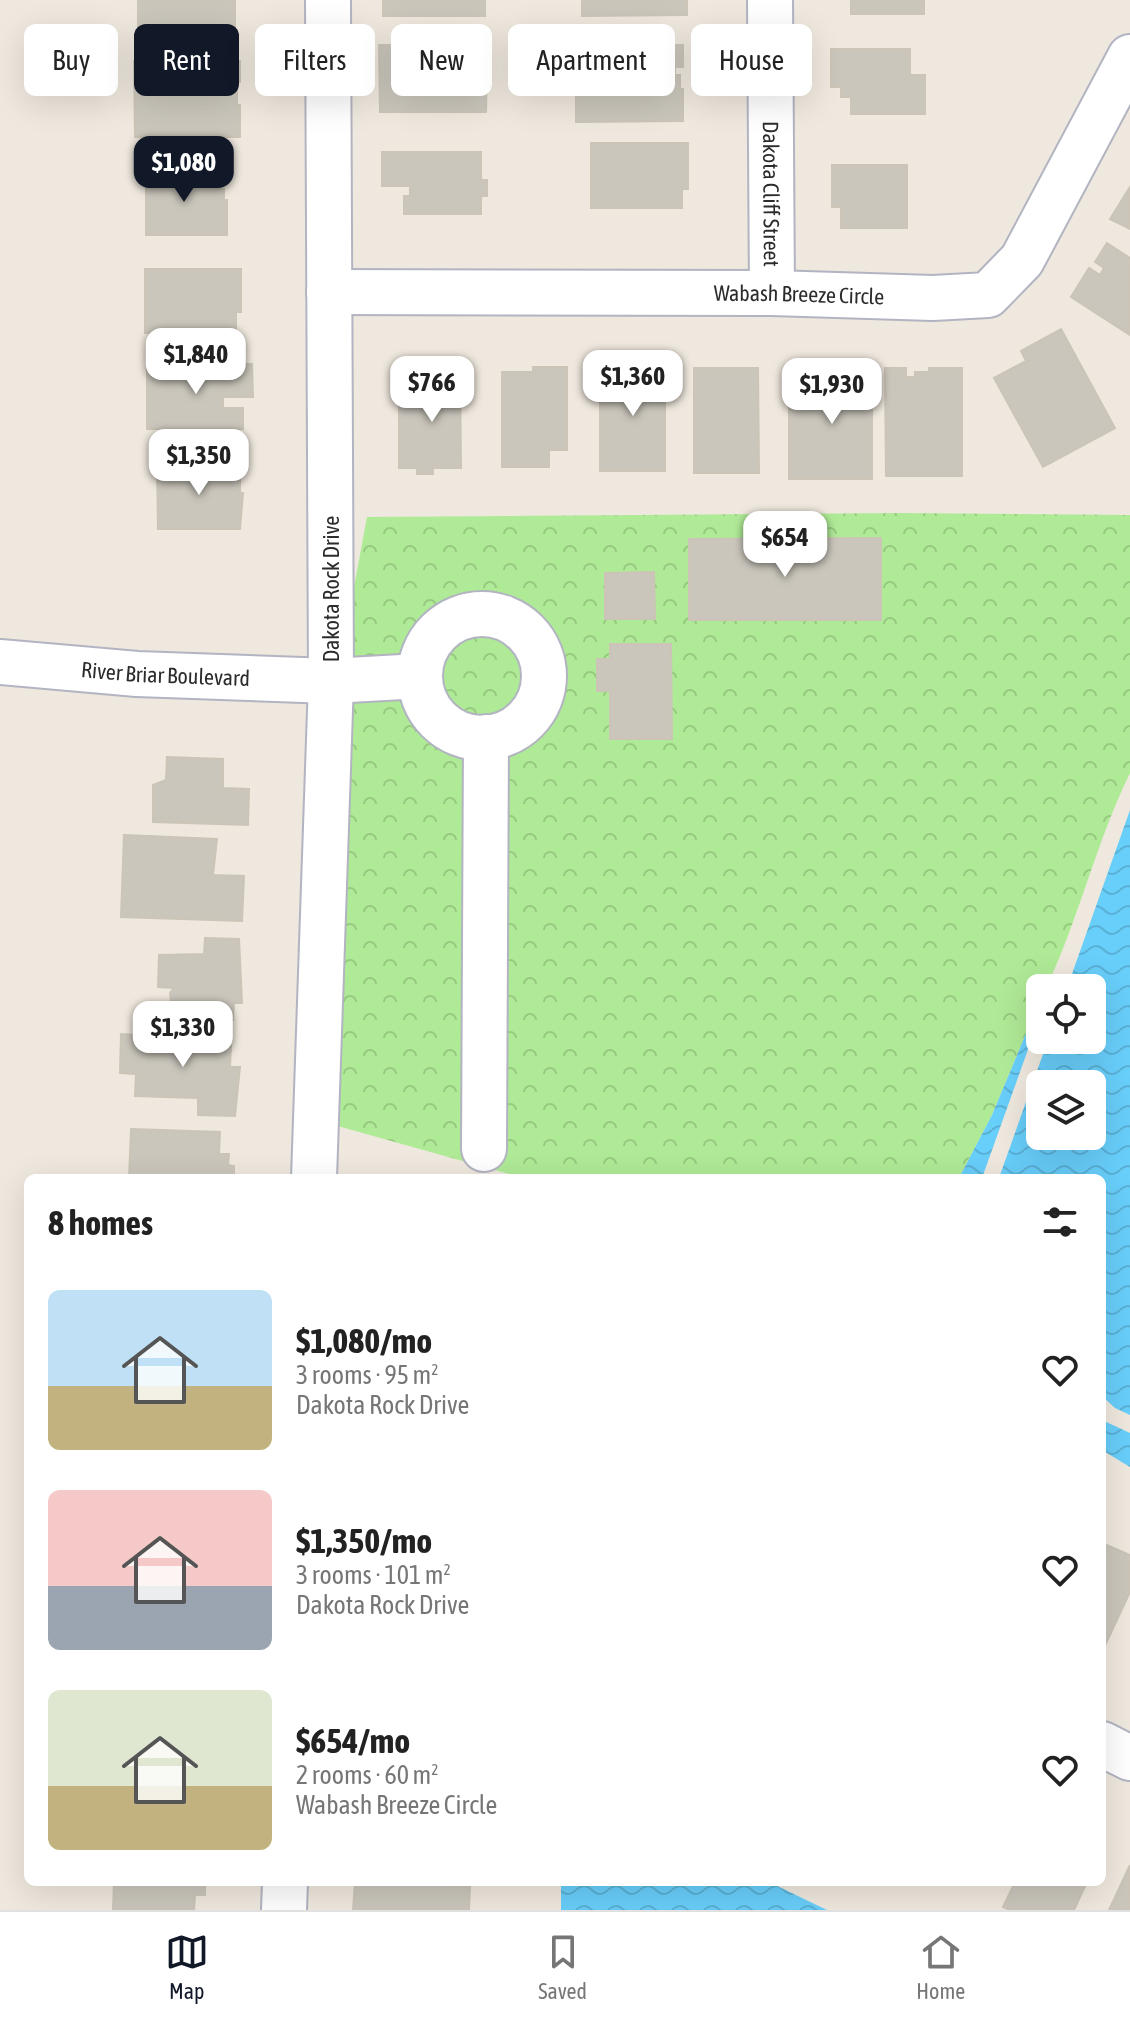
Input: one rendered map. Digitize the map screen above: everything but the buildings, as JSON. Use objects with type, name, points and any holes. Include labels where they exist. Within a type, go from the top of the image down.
[{"type":"street","name":"Dakota Rock Drive","points":[[314,1174],[331,681],[328,0]]},
{"type":"street","name":"Dakota Cliff Street","points":[[770,0],[772,293]]},
{"type":"street","name":"Wabash Breeze Circle","points":[[329,292],[772,293],[933,298],[988,295],[1022,260],[1130,57]]},
{"type":"street","points":[[473,614],[494,614],[514,621],[530,635],[541,653],[545,674],[542,695],[533,714],[517,728],[486,737],[456,733],[439,721],[427,706],[420,676],[425,647],[438,631],[454,619],[473,614]]},
{"type":"street","name":"River Briar Boulevard","points":[[0,662],[137,674],[331,681],[420,676]]},
{"type":"street","points":[[484,1149],[486,737]]},
{"type":"street","points":[[1106,1746],[1130,1758]]},
{"type":"street","points":[[284,1910],[285,1886]]},
{"type":"green space","points":[[902,513],[1130,515],[1130,773],[1052,974],[1026,974],[1026,1034],[992,1115],[961,1174],[509,1174],[334,1125],[349,614],[367,517]]},
{"type":"water","points":[[1130,810],[1130,1415],[1106,1400],[1106,1174],[1000,1174],[1026,1102],[1026,1150],[1106,1150],[1106,1070],[1037,1070],[1043,1054],[1106,1054],[1106,974],[1072,974]]},
{"type":"water","points":[[1026,1034],[1026,1054],[983,1174],[961,1174],[992,1115]]},
{"type":"water","points":[[1106,1422],[1130,1433],[1130,1467],[1106,1452]]},
{"type":"water","points":[[561,1886],[777,1886],[827,1910],[561,1910]]}]
